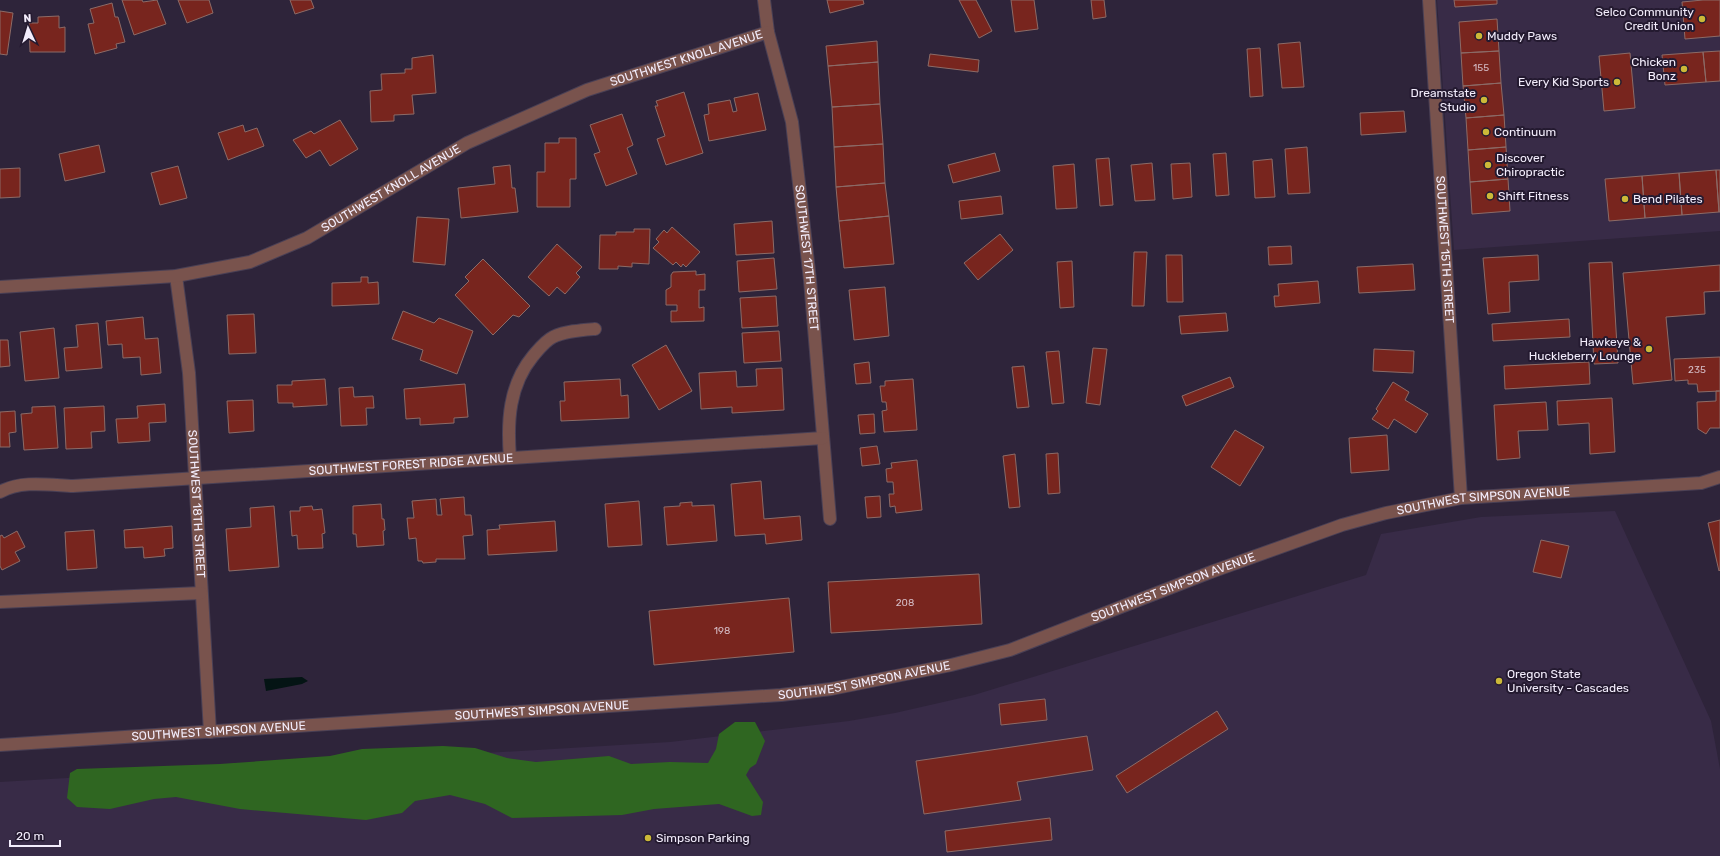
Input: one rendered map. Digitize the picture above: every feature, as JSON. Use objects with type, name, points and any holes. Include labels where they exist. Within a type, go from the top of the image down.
[{"type":"street","name":"SOUTHWEST 17TH STREET","points":[[764,0],[768,32],[792,122],[810,280],[830,519]]},
{"type":"street","name":"SOUTHWEST 15TH STREET","points":[[1429,0],[1461,498]]},
{"type":"street","name":"SOUTHWEST KNOLL AVENUE","points":[[0,287],[176,276],[250,262],[307,238],[467,144],[588,90],[768,32]]},
{"type":"street","name":"SOUTHWEST 18TH STREET","points":[[176,276],[189,373],[210,732]]},
{"type":"street","points":[[510,458],[509,423],[511,404],[519,378],[526,365],[553,337],[573,331],[596,328]]},
{"type":"street","name":"SOUTHWEST FOREST RIDGE AVENUE","points":[[0,492],[6,489],[30,485],[73,486],[823,438]]},
{"type":"street","name":"SOUTHWEST SIMPSON AVENUE","points":[[0,745],[781,696],[831,689],[951,665],[1010,650],[1211,572],[1386,512],[1461,498],[1701,483],[1720,477]]},
{"type":"street","name":"SOUTHWEST SIMPSON AVENUE","points":[[1701,483],[1720,487]]},
{"type":"street","points":[[0,602],[201,594]]},
{"type":"shaded area","points":[[1437,0],[1720,0],[1720,231],[1454,250]]},
{"type":"shaded area","points":[[1615,511],[1711,721],[1720,769],[1720,856],[0,856],[0,782],[670,742],[849,721],[895,713],[974,695],[1366,575],[1381,534],[1481,517]]},
{"type":"shaded area","points":[[302,677],[308,681],[302,684],[266,691],[264,679]]},
{"type":"green space","points":[[735,722],[755,722],[765,741],[756,764],[750,768],[746,775],[763,802],[761,815],[752,816],[719,804],[654,809],[622,815],[512,818],[485,804],[450,795],[415,801],[402,813],[366,820],[240,809],[176,797],[154,799],[110,809],[77,807],[67,798],[70,773],[77,769],[220,764],[330,756],[362,749],[443,746],[475,748],[507,758],[536,762],[609,756],[631,764],[670,762],[708,763],[716,749],[719,734]]},
{"type":"building","points":[[122,0],[142,0],[143,2],[157,0],[166,24],[134,35]]},
{"type":"building","points":[[178,0],[209,0],[213,13],[187,23]]},
{"type":"building","points":[[290,0],[311,0],[314,8],[295,14]]},
{"type":"building","points":[[827,0],[863,0],[864,4],[830,13]]},
{"type":"building","points":[[959,0],[976,0],[992,31],[979,38]]},
{"type":"building","points":[[1011,0],[1034,0],[1038,29],[1015,32]]},
{"type":"building","points":[[1091,0],[1104,0],[1106,17],[1093,19]]},
{"type":"building","points":[[1454,0],[1497,0],[1497,4],[1455,7]]},
{"type":"building","name":"Selco Community Credit Union","points":[[1720,0],[1720,36],[1685,39],[1682,2]]},
{"type":"building","points":[[112,3],[115,17],[118,17],[125,42],[116,44],[117,48],[95,54],[88,24],[94,23],[90,9]]},
{"type":"building","points":[[0,11],[13,13],[7,55],[0,54]]},
{"type":"building","points":[[59,16],[59,28],[65,27],[65,52],[30,52],[29,23],[38,23],[38,17]]},
{"type":"building","name":"Muddy Paws","points":[[1497,19],[1499,51],[1461,53],[1459,22]]},
{"type":"building","points":[[877,41],[878,62],[828,66],[826,46]]},
{"type":"building","points":[[1300,42],[1304,87],[1282,88],[1278,44]]},
{"type":"building","points":[[1260,48],[1263,96],[1250,97],[1247,49]]},
{"type":"building","points":[[1499,51],[1501,83],[1463,86],[1461,53]]},
{"type":"building","points":[[1720,51],[1720,81],[1706,82],[1703,52]]},
{"type":"building","name":"Chicken Bonz","points":[[1703,52],[1706,82],[1665,85],[1662,55]]},
{"type":"building","name":"Every Kid Sports","points":[[1630,53],[1635,108],[1604,111],[1599,56]]},
{"type":"building","points":[[930,54],[979,60],[978,72],[928,66]]},
{"type":"building","points":[[433,55],[436,93],[412,95],[414,114],[394,115],[394,121],[371,122],[370,91],[382,90],[381,74],[405,73],[405,69],[412,69],[412,58]]},
{"type":"building","points":[[878,62],[880,104],[832,107],[828,66]]},
{"type":"building","name":"Dreamstate Studio","points":[[1501,83],[1504,115],[1466,118],[1463,86]]},
{"type":"building","points":[[684,92],[703,153],[666,165],[657,139],[665,136],[655,106],[658,106],[656,101]]},
{"type":"building","points":[[758,93],[766,130],[709,141],[704,115],[709,114],[708,104],[730,100],[733,112],[737,111],[734,98]]},
{"type":"building","points":[[880,104],[883,144],[834,147],[832,107]]},
{"type":"building","points":[[1404,111],[1406,132],[1361,135],[1360,113]]},
{"type":"building","points":[[622,114],[633,145],[627,148],[637,174],[606,186],[594,154],[600,152],[590,125]]},
{"type":"building","name":"Continuum","points":[[1504,115],[1506,147],[1468,150],[1466,118]]},
{"type":"building","points":[[340,120],[358,149],[330,166],[320,150],[306,158],[293,140],[311,131],[314,134]]},
{"type":"building","points":[[243,125],[245,132],[257,128],[264,146],[228,160],[218,133]]},
{"type":"building","points":[[559,138],[576,138],[576,179],[570,179],[570,207],[537,207],[537,172],[545,172],[545,143],[559,143]]},
{"type":"building","points":[[883,144],[885,183],[836,187],[834,147]]},
{"type":"building","points":[[99,145],[105,172],[65,181],[59,154]]},
{"type":"building","points":[[1307,147],[1310,193],[1288,194],[1285,149]]},
{"type":"building","name":"Discover Chiropractic","points":[[1506,147],[1508,179],[1470,182],[1468,150]]},
{"type":"building","points":[[995,153],[1000,171],[953,183],[948,165]]},
{"type":"building","points":[[1226,153],[1229,195],[1216,196],[1213,154]]},
{"type":"building","points":[[1109,158],[1113,205],[1100,206],[1096,159]]},
{"type":"building","points":[[1272,159],[1275,197],[1255,198],[1253,161]]},
{"type":"building","points":[[1152,163],[1155,200],[1135,201],[1131,165]]},
{"type":"building","points":[[1190,163],[1192,197],[1173,199],[1171,164]]},
{"type":"building","points":[[1074,164],[1077,208],[1056,209],[1053,166]]},
{"type":"building","points":[[510,165],[512,188],[515,188],[518,212],[461,218],[458,188],[495,184],[493,167]]},
{"type":"building","points":[[178,166],[187,198],[160,205],[151,173]]},
{"type":"building","points":[[20,168],[20,197],[0,198],[0,169]]},
{"type":"building","points":[[1716,170],[1719,212],[1682,215],[1679,173]]},
{"type":"building","points":[[1716,170],[1720,170],[1720,212],[1719,212]]},
{"type":"building","points":[[1679,173],[1682,215],[1645,218],[1642,176]]},
{"type":"building","name":"Bend Pilates","points":[[1642,176],[1645,218],[1609,221],[1605,179]]},
{"type":"building","name":"Shift Fitness","points":[[1508,179],[1510,211],[1472,214],[1470,182]]},
{"type":"building","points":[[885,183],[889,216],[839,221],[836,187]]},
{"type":"building","points":[[1001,196],[1003,214],[961,219],[959,201]]},
{"type":"building","points":[[889,216],[894,264],[844,268],[839,221]]},
{"type":"building","points":[[417,217],[449,219],[445,265],[413,262]]},
{"type":"building","points":[[772,221],[774,253],[736,255],[734,224]]},
{"type":"building","points":[[672,227],[700,252],[686,267],[683,264],[681,267],[676,262],[673,265],[653,248],[659,242],[656,239],[664,230],[667,233]]},
{"type":"building","points":[[634,229],[650,229],[649,264],[632,263],[632,267],[618,266],[618,269],[599,269],[600,235],[616,235],[616,232],[634,232]]},
{"type":"building","points":[[1000,234],[1013,250],[978,280],[964,263]]},
{"type":"building","points":[[557,244],[582,267],[576,273],[580,277],[565,294],[557,287],[549,296],[528,277]]},
{"type":"building","points":[[1291,246],[1292,264],[1269,265],[1268,247]]},
{"type":"building","points":[[1134,252],[1147,252],[1144,306],[1132,306]]},
{"type":"building","points":[[1166,255],[1182,255],[1183,302],[1167,302]]},
{"type":"building","points":[[1538,255],[1539,280],[1509,282],[1510,312],[1488,314],[1483,258]]},
{"type":"building","points":[[774,258],[777,289],[739,292],[737,261]]},
{"type":"building","points":[[483,259],[530,306],[519,317],[513,315],[493,335],[455,295],[469,281],[465,277]]},
{"type":"building","points":[[1072,261],[1074,307],[1060,308],[1057,262]]},
{"type":"building","points":[[1612,262],[1618,363],[1594,364],[1589,263]]},
{"type":"building","points":[[1413,264],[1415,290],[1359,293],[1357,267]]},
{"type":"building","name":"Hawkeye & Huckleberry Lounge","points":[[1720,265],[1720,291],[1704,292],[1705,314],[1666,317],[1672,380],[1633,384],[1623,273]]},
{"type":"building","points":[[696,271],[696,275],[705,274],[705,290],[699,290],[699,308],[704,307],[704,321],[671,322],[671,311],[677,311],[677,305],[666,305],[666,290],[671,287],[671,275],[673,272]]},
{"type":"building","points":[[361,277],[368,277],[368,283],[378,282],[379,304],[332,306],[332,283],[361,282]]},
{"type":"building","points":[[1318,281],[1320,303],[1275,307],[1274,296],[1279,296],[1278,284]]},
{"type":"building","points":[[885,287],[889,336],[854,340],[849,290]]},
{"type":"building","points":[[776,296],[778,326],[742,328],[740,298]]},
{"type":"building","points":[[403,311],[434,323],[439,318],[473,331],[457,374],[420,360],[423,350],[392,339]]},
{"type":"building","points":[[1226,313],[1228,331],[1181,334],[1179,316]]},
{"type":"building","points":[[254,314],[256,353],[229,354],[227,315]]},
{"type":"building","points":[[143,317],[145,339],[158,338],[161,373],[141,375],[140,357],[123,358],[122,344],[108,345],[106,321]]},
{"type":"building","points":[[1569,319],[1570,337],[1493,341],[1492,324]]},
{"type":"building","points":[[98,323],[102,368],[66,371],[64,348],[78,347],[76,325]]},
{"type":"building","points":[[54,328],[59,378],[25,381],[20,332]]},
{"type":"building","points":[[779,331],[781,361],[744,363],[742,333]]},
{"type":"building","points":[[0,340],[8,340],[10,366],[0,367]]},
{"type":"building","points":[[666,345],[692,391],[659,410],[632,365]]},
{"type":"building","points":[[1093,348],[1107,349],[1100,405],[1086,403]]},
{"type":"building","points":[[1374,349],[1414,351],[1413,373],[1373,371]]},
{"type":"building","points":[[1059,351],[1064,403],[1052,404],[1046,352]]},
{"type":"building","points":[[1720,357],[1720,391],[1698,392],[1697,384],[1688,384],[1688,380],[1675,381],[1674,359]]},
{"type":"building","points":[[869,362],[871,383],[856,384],[854,364]]},
{"type":"building","points":[[1589,362],[1590,384],[1505,389],[1504,366]]},
{"type":"building","points":[[1024,366],[1029,407],[1017,408],[1012,367]]},
{"type":"building","points":[[782,368],[784,410],[732,413],[732,407],[701,409],[699,373],[736,371],[737,387],[757,386],[756,369]]},
{"type":"building","points":[[1230,377],[1234,387],[1186,406],[1182,396]]},
{"type":"building","points":[[325,379],[327,405],[293,407],[293,403],[278,403],[277,385],[292,385],[292,381]]},
{"type":"building","points":[[620,379],[621,396],[628,395],[629,418],[561,421],[560,401],[565,401],[564,382]]},
{"type":"building","points":[[913,379],[917,430],[884,432],[882,411],[887,410],[886,402],[882,402],[880,386],[885,386],[885,381]]},
{"type":"building","points":[[1393,382],[1409,392],[1405,400],[1428,414],[1416,433],[1394,419],[1388,429],[1372,419],[1378,411],[1376,409]]},
{"type":"building","points":[[465,384],[468,417],[454,418],[454,423],[420,425],[420,418],[406,419],[404,389]]},
{"type":"building","points":[[353,387],[354,397],[373,396],[374,408],[366,408],[367,425],[341,426],[339,388]]},
{"type":"building","points":[[1716,391],[1720,391],[1720,428],[1710,428],[1706,434],[1698,429],[1697,402],[1716,401]]},
{"type":"building","points":[[1612,398],[1615,452],[1590,454],[1589,423],[1558,425],[1557,401]]},
{"type":"building","points":[[253,400],[254,431],[229,433],[227,401]]},
{"type":"building","points":[[1546,402],[1548,430],[1518,431],[1520,458],[1497,460],[1494,405]]},
{"type":"building","points":[[165,404],[166,422],[149,423],[150,441],[118,443],[116,419],[138,418],[137,406]]},
{"type":"building","points":[[55,406],[58,448],[24,450],[21,414],[32,413],[32,407]]},
{"type":"building","points":[[104,406],[105,431],[91,432],[92,448],[66,449],[64,408]]},
{"type":"building","points":[[15,411],[16,432],[9,433],[10,447],[0,447],[0,412]]},
{"type":"building","points":[[874,414],[875,433],[860,434],[858,415]]},
{"type":"building","points":[[1235,430],[1264,447],[1240,486],[1211,467]]},
{"type":"building","points":[[1387,435],[1389,470],[1351,473],[1349,438]]},
{"type":"building","points":[[877,446],[880,464],[862,466],[860,448]]},
{"type":"building","points":[[1058,453],[1060,493],[1048,494],[1046,454]]},
{"type":"building","points":[[1015,454],[1020,507],[1009,508],[1003,456]]},
{"type":"building","points":[[917,460],[922,510],[896,513],[895,506],[890,507],[889,494],[894,494],[893,482],[887,482],[886,469],[892,468],[891,463]]},
{"type":"building","points":[[761,481],[764,519],[800,516],[802,540],[766,544],[765,534],[735,536],[731,484]]},
{"type":"building","points":[[880,496],[881,517],[867,518],[865,497]]},
{"type":"building","points":[[464,497],[465,515],[471,515],[473,535],[463,536],[465,559],[436,559],[436,562],[423,563],[422,561],[418,561],[416,538],[409,539],[407,518],[414,518],[412,501],[436,499],[437,515],[442,515],[440,499]]},
{"type":"building","points":[[639,501],[642,545],[608,547],[605,504]]},
{"type":"building","points":[[692,502],[692,506],[714,505],[717,541],[667,545],[664,507],[680,506],[680,503]]},
{"type":"building","points":[[381,504],[382,519],[384,519],[385,530],[383,531],[384,545],[357,547],[356,534],[353,534],[353,506]]},
{"type":"building","points":[[274,506],[279,567],[229,571],[226,529],[251,527],[250,508]]},
{"type":"building","points":[[312,506],[313,510],[322,509],[325,533],[322,534],[323,548],[298,549],[297,535],[292,536],[290,511],[300,511],[300,507]]},
{"type":"building","points":[[1720,520],[1720,570],[1719,571],[1708,523]]},
{"type":"building","points":[[555,521],[557,551],[488,555],[487,530],[500,529],[499,525]]},
{"type":"building","points":[[172,526],[173,548],[164,549],[165,556],[144,558],[143,547],[125,548],[124,530]]},
{"type":"building","points":[[94,530],[97,568],[67,570],[65,532]]},
{"type":"building","points":[[17,531],[25,547],[15,552],[20,561],[2,570],[0,566],[0,536],[2,535],[4,538]]},
{"type":"building","points":[[1541,540],[1569,546],[1561,578],[1533,572]]},
{"type":"building","points":[[979,574],[982,624],[831,633],[828,582]]},
{"type":"building","points":[[789,598],[794,652],[654,665],[649,611]]},
{"type":"building","points":[[1045,699],[1047,720],[1001,725],[999,704]]},
{"type":"building","points":[[1217,711],[1228,729],[1127,793],[1116,776]]},
{"type":"building","points":[[1087,736],[1093,770],[1017,782],[1021,800],[924,814],[916,761]]},
{"type":"building","points":[[1050,818],[1052,840],[947,852],[945,831]]},
{"type":"place","name":"Selco Community Credit Union","points":[[1702,19]]},
{"type":"place","name":"Muddy Paws","points":[[1479,36]]},
{"type":"place","name":"Chicken Bonz","points":[[1684,69]]},
{"type":"place","name":"Every Kid Sports","points":[[1617,82]]},
{"type":"place","name":"Dreamstate Studio","points":[[1484,100]]},
{"type":"place","name":"Continuum","points":[[1486,132]]},
{"type":"place","name":"Discover Chiropractic","points":[[1488,165]]},
{"type":"place","name":"Shift Fitness","points":[[1490,196]]},
{"type":"place","name":"Bend Pilates","points":[[1625,199]]},
{"type":"place","name":"Hawkeye & Huckleberry Lounge","points":[[1649,349]]},
{"type":"place","name":"Oregon State University - Cascades","points":[[1499,681]]},
{"type":"place","name":"Simpson Parking","points":[[648,838]]}]
